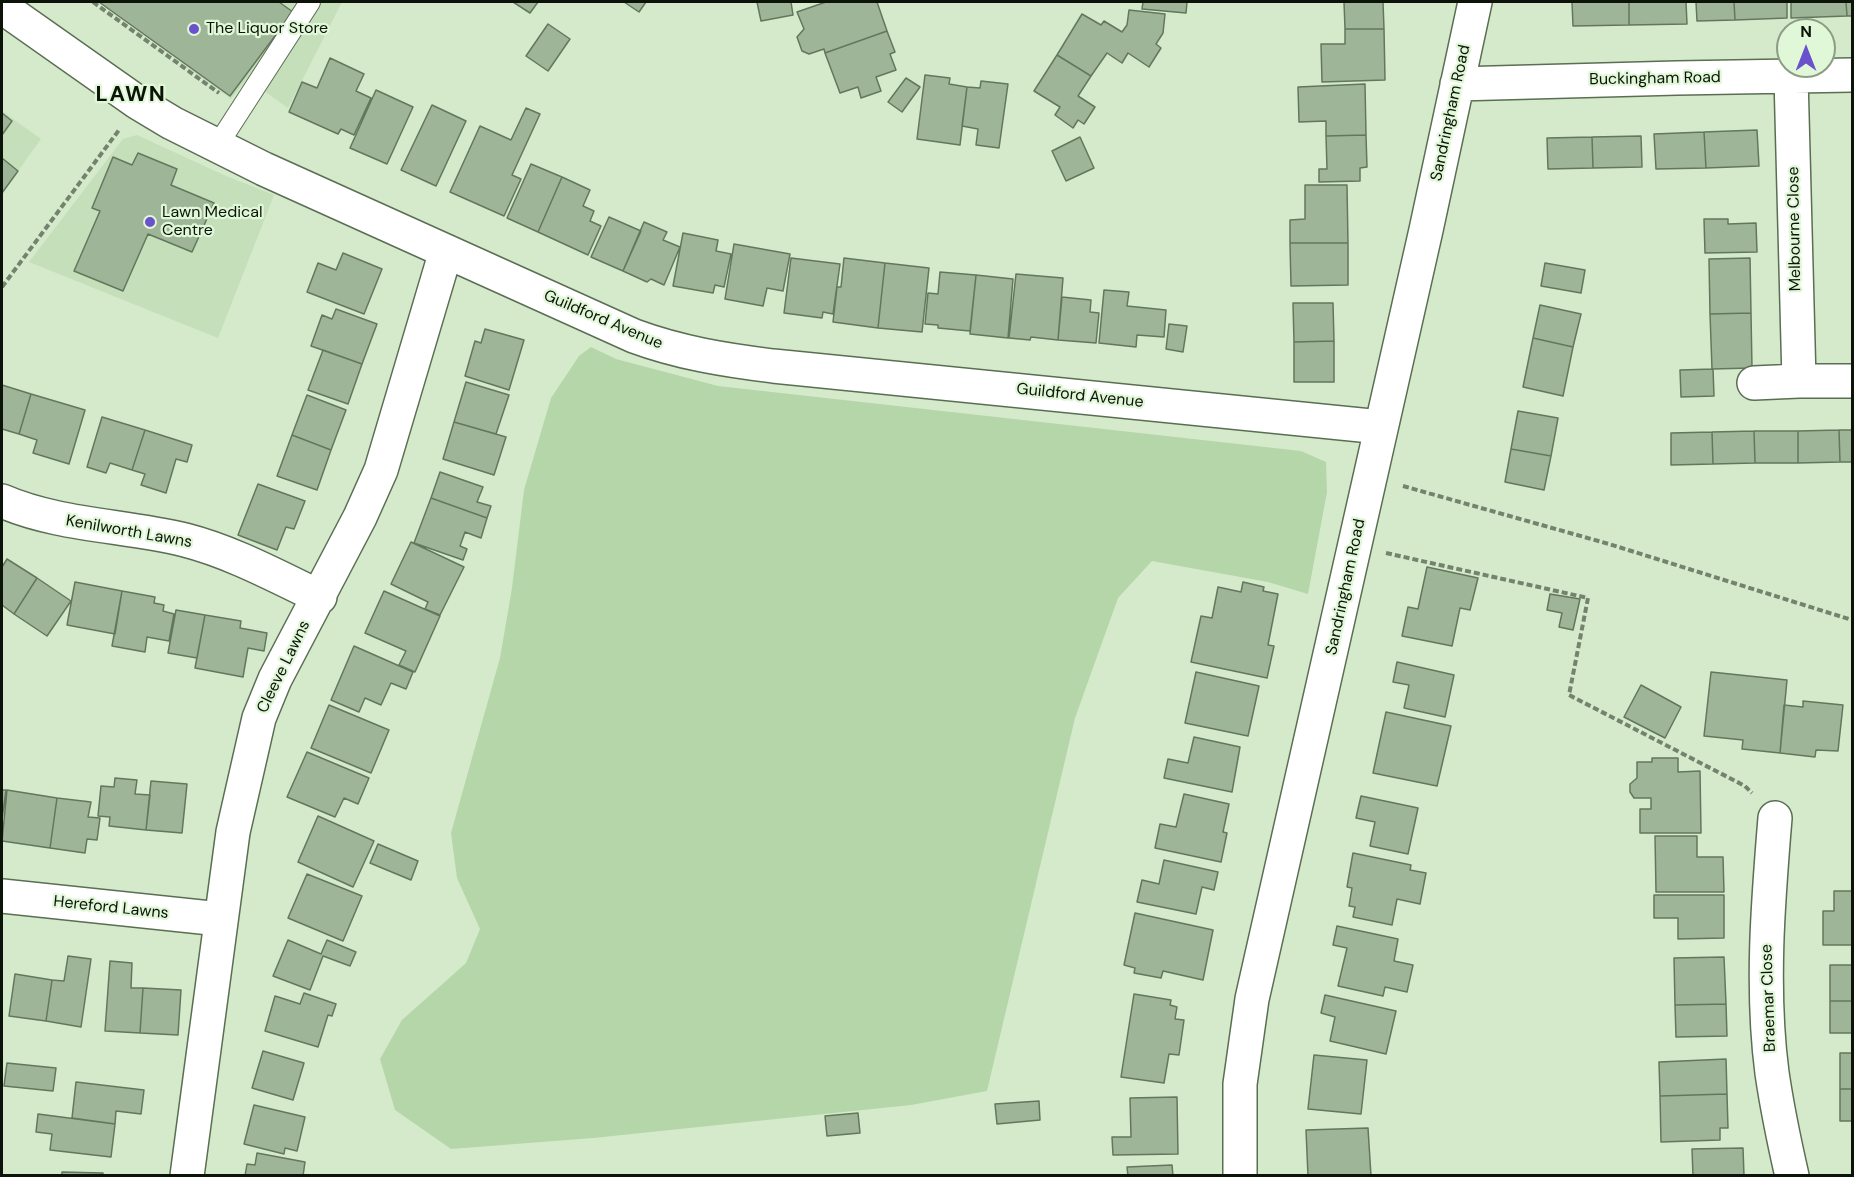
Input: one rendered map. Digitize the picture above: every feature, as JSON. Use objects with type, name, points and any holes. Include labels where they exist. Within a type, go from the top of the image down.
[{"type":"street","name":"Sandringham Road","points":[[1240,1176],[1240,1084],[1250,1008],[1329,665],[1353,546],[1458,84],[1474,2]]},
{"type":"street","name":"Guildford Avenue","points":[[2,7],[137,102],[172,123],[446,251],[634,336],[664,347],[721,360],[1381,427]]},
{"type":"street","name":"Buckingham Road","points":[[1836,76],[1852,75]]},
{"type":"street","name":"Buckingham Road","points":[[1458,84],[1776,77]]},
{"type":"street","name":"Melbourne Close","points":[[1791,78],[1799,381]]},
{"type":"street","name":"Cleeve Lawns","points":[[187,1176],[233,832],[259,718],[275,679],[320,597],[381,470],[446,251]]},
{"type":"street","points":[[1754,383],[1852,381]]},
{"type":"street","name":"Kenilworth Lawns","points":[[2,501],[56,519],[185,540],[223,552],[320,597]]},
{"type":"street","name":"Braemar Close","points":[[1775,818],[1768,909],[1768,1024],[1772,1071],[1792,1176]]},
{"type":"street","name":"Hereford Lawns","points":[[2,896],[220,919]]},
{"type":"lane","points":[[217,146],[310,2]]},
{"type":"path","points":[[93,2],[231,102],[237,96],[245,102]]},
{"type":"path","points":[[2,287],[111,142],[137,102]]},
{"type":"path","points":[[1370,478],[1609,544],[1852,620]]},
{"type":"path","points":[[1353,546],[1588,598],[1569,695],[1745,786],[1775,818]]},
{"type":"shaded area","points":[[98,2],[342,2],[288,108],[247,79],[231,99]]},
{"type":"shaded area","points":[[2,111],[41,139],[2,193]]},
{"type":"shaded area","points":[[137,135],[226,176],[274,195],[218,338],[29,262],[123,139]]},
{"type":"shaded area","points":[[591,347],[616,359],[718,386],[1301,451],[1326,462],[1327,492],[1308,594],[1268,582],[1152,561],[1118,598],[1075,718],[987,1091],[911,1105],[593,1138],[451,1149],[395,1110],[380,1059],[402,1020],[466,963],[480,929],[457,878],[451,833],[500,658],[512,588],[524,490],[551,398],[579,356]]},
{"type":"building","points":[[99,2],[279,2],[293,12],[230,96]]},
{"type":"building","points":[[513,2],[538,2],[530,13]]},
{"type":"building","points":[[624,2],[646,2],[639,12]]},
{"type":"building","points":[[757,2],[791,2],[793,15],[761,21]]},
{"type":"building","points":[[826,2],[877,2],[887,31],[825,53],[824,49],[809,54],[802,51],[797,37],[804,29],[797,12]]},
{"type":"building","points":[[1143,2],[1187,2],[1186,13],[1142,9]]},
{"type":"building","points":[[1344,2],[1383,2],[1384,29],[1345,29]]},
{"type":"building","points":[[1572,2],[1629,2],[1629,25],[1573,26]]},
{"type":"building","points":[[1629,2],[1686,2],[1687,24],[1629,25]]},
{"type":"building","points":[[1696,2],[1734,2],[1735,20],[1697,21]]},
{"type":"building","points":[[1734,2],[1787,2],[1787,18],[1735,20]]},
{"type":"building","points":[[1791,2],[1846,2],[1847,16],[1791,18]]},
{"type":"building","points":[[1846,2],[1852,2],[1852,16],[1847,16]]},
{"type":"building","points":[[1129,10],[1165,14],[1163,33],[1156,44],[1161,48],[1149,67],[1128,53],[1122,63],[1107,53],[1091,76],[1057,55],[1082,14],[1101,25],[1104,21],[1122,32],[1127,25]]},
{"type":"building","points":[[548,24],[570,39],[548,71],[526,56]]},
{"type":"building","points":[[1345,29],[1384,29],[1385,80],[1322,82],[1321,44],[1345,44]]},
{"type":"building","points":[[887,31],[895,52],[890,54],[896,70],[876,77],[881,91],[861,98],[858,87],[840,93],[825,53]]},
{"type":"building","points":[[1057,55],[1091,76],[1078,96],[1095,107],[1084,124],[1078,120],[1073,128],[1055,115],[1060,107],[1034,91]]},
{"type":"building","points":[[330,58],[364,74],[356,91],[371,98],[354,135],[341,129],[338,134],[289,112],[302,82],[317,88]]},
{"type":"building","points":[[925,75],[950,78],[949,84],[967,87],[960,145],[917,139]]},
{"type":"building","points":[[906,78],[920,87],[902,112],[888,102]]},
{"type":"building","points":[[981,81],[1008,84],[999,148],[976,145],[978,129],[962,126],[967,87],[980,88]]},
{"type":"building","points":[[1365,84],[1366,135],[1326,136],[1326,121],[1299,122],[1298,87]]},
{"type":"building","points":[[376,90],[413,107],[387,164],[350,148]]},
{"type":"building","points":[[432,105],[466,121],[436,186],[401,170]]},
{"type":"building","points":[[526,108],[540,114],[512,175],[521,179],[504,216],[450,192],[480,126],[511,140]]},
{"type":"building","points":[[2,113],[12,121],[2,135]]},
{"type":"building","points":[[1757,130],[1759,166],[1706,168],[1704,132]]},
{"type":"building","points":[[1704,132],[1706,168],[1656,169],[1654,134]]},
{"type":"building","points":[[1366,135],[1367,167],[1360,168],[1360,181],[1319,182],[1319,169],[1327,169],[1326,136]]},
{"type":"building","points":[[1641,136],[1642,167],[1593,168],[1592,137]]},
{"type":"building","points":[[1080,137],[1094,168],[1066,181],[1052,151]]},
{"type":"building","points":[[1592,137],[1593,168],[1548,169],[1547,138]]},
{"type":"building","name":"Lawn Medical Centre","points":[[138,153],[177,169],[171,185],[214,203],[192,252],[148,234],[123,291],[74,271],[100,211],[92,208],[113,157],[132,165]]},
{"type":"building","points":[[2,158],[18,171],[2,193]]},
{"type":"building","points":[[531,164],[562,177],[538,232],[507,218]]},
{"type":"building","points":[[562,177],[590,190],[583,206],[594,211],[590,221],[601,226],[588,255],[538,232]]},
{"type":"building","points":[[1305,185],[1347,185],[1348,243],[1290,243],[1290,220],[1305,219]]},
{"type":"building","points":[[609,217],[641,231],[623,271],[591,257]]},
{"type":"building","points":[[1704,219],[1728,219],[1728,224],[1756,223],[1757,252],[1705,253]]},
{"type":"building","points":[[644,222],[667,232],[663,240],[680,247],[664,285],[651,279],[647,282],[623,271]]},
{"type":"building","points":[[683,233],[718,240],[716,251],[731,254],[724,287],[715,285],[713,293],[673,286]]},
{"type":"building","points":[[1290,243],[1348,243],[1348,285],[1291,286]]},
{"type":"building","points":[[734,244],[790,254],[783,291],[767,288],[763,306],[725,299]]},
{"type":"building","points":[[343,253],[382,269],[364,314],[307,292],[318,263],[336,270]]},
{"type":"building","points":[[791,258],[840,264],[833,314],[823,312],[822,318],[784,313]]},
{"type":"building","points":[[844,258],[885,263],[878,328],[833,322],[837,287],[841,287]]},
{"type":"building","points":[[1750,258],[1751,313],[1710,314],[1709,259]]},
{"type":"building","points":[[885,263],[929,268],[922,332],[878,328]]},
{"type":"building","points":[[1545,263],[1585,270],[1581,293],[1541,286]]},
{"type":"building","points":[[940,272],[976,275],[970,331],[938,328],[938,325],[925,324],[928,293],[938,294]]},
{"type":"building","points":[[1016,274],[1063,278],[1058,340],[1031,337],[1030,340],[1009,338]]},
{"type":"building","points":[[976,275],[1013,279],[1008,338],[970,334]]},
{"type":"building","points":[[1104,290],[1129,292],[1127,306],[1166,310],[1164,337],[1137,335],[1136,347],[1099,343]]},
{"type":"building","points":[[1062,297],[1091,300],[1090,312],[1099,313],[1096,343],[1058,340]]},
{"type":"building","points":[[1293,303],[1333,303],[1334,341],[1294,342]]},
{"type":"building","points":[[1540,305],[1581,314],[1573,347],[1533,338]]},
{"type":"building","points":[[336,309],[377,324],[362,364],[311,346],[322,315],[332,319]]},
{"type":"building","points":[[1751,313],[1752,368],[1712,369],[1710,314]]},
{"type":"building","points":[[1169,324],[1187,326],[1183,352],[1166,349]]},
{"type":"building","points":[[485,329],[524,340],[509,390],[465,376],[475,341],[481,343]]},
{"type":"building","points":[[1533,338],[1573,347],[1563,396],[1523,387]]},
{"type":"building","points":[[1334,341],[1334,382],[1294,382],[1294,342]]},
{"type":"building","points":[[323,350],[362,364],[348,404],[308,390]]},
{"type":"building","points":[[1713,369],[1714,396],[1681,397],[1680,370]]},
{"type":"building","points":[[466,382],[509,395],[496,434],[454,422]]},
{"type":"building","points":[[2,385],[31,394],[19,434],[2,429]]},
{"type":"building","points":[[31,394],[85,410],[69,464],[33,453],[37,440],[19,434]]},
{"type":"building","points":[[307,395],[346,410],[331,450],[292,435]]},
{"type":"building","points":[[1518,411],[1558,418],[1551,456],[1511,449]]},
{"type":"building","points":[[102,417],[145,430],[132,470],[110,463],[106,473],[87,467]]},
{"type":"building","points":[[454,422],[506,437],[494,475],[443,459]]},
{"type":"building","points":[[145,430],[192,445],[187,462],[176,459],[166,493],[141,485],[145,474],[132,470]]},
{"type":"building","points":[[1839,430],[1852,430],[1852,462],[1840,462]]},
{"type":"building","points":[[1839,430],[1840,462],[1798,463],[1798,431]]},
{"type":"building","points":[[1754,431],[1755,463],[1713,464],[1712,432]]},
{"type":"building","points":[[1754,431],[1798,431],[1798,463],[1755,463]]},
{"type":"building","points":[[1712,432],[1713,464],[1671,465],[1671,433]]},
{"type":"building","points":[[292,435],[331,450],[317,490],[277,476]]},
{"type":"building","points":[[1511,449],[1551,456],[1544,490],[1505,482]]},
{"type":"building","points":[[440,472],[483,487],[477,502],[491,506],[487,518],[431,498]]},
{"type":"building","points":[[258,484],[305,501],[294,529],[286,527],[277,550],[238,535]]},
{"type":"building","points":[[431,498],[487,518],[481,538],[465,532],[460,546],[467,549],[463,560],[414,543]]},
{"type":"building","points":[[411,542],[464,567],[440,615],[425,609],[428,602],[391,584]]},
{"type":"building","points":[[7,559],[37,578],[14,614],[2,605],[2,567]]},
{"type":"building","points":[[1427,567],[1478,578],[1470,610],[1460,608],[1452,646],[1402,636],[1408,607],[1418,609]]},
{"type":"building","points":[[37,578],[71,601],[47,636],[14,614]]},
{"type":"building","points":[[75,582],[122,591],[115,634],[67,625]]},
{"type":"building","points":[[1243,582],[1264,587],[1263,591],[1278,594],[1268,645],[1274,646],[1267,678],[1191,662],[1201,616],[1212,618],[1218,587],[1241,592]]},
{"type":"building","points":[[122,591],[155,597],[154,603],[164,605],[163,611],[174,614],[169,641],[147,637],[145,652],[112,646]]},
{"type":"building","points":[[384,591],[440,616],[415,672],[399,665],[406,651],[365,633]]},
{"type":"building","points":[[1550,594],[1580,599],[1573,630],[1559,627],[1562,613],[1547,610]]},
{"type":"building","points":[[176,610],[205,615],[197,658],[168,653]]},
{"type":"building","points":[[205,615],[241,621],[240,628],[267,633],[264,651],[248,648],[243,677],[195,668]]},
{"type":"building","points":[[354,646],[413,672],[406,689],[391,683],[381,705],[365,698],[359,712],[331,700]]},
{"type":"building","points":[[1397,662],[1454,675],[1445,717],[1404,708],[1409,685],[1393,682]]},
{"type":"building","points":[[1196,672],[1259,686],[1248,736],[1185,723]]},
{"type":"building","points":[[1711,672],[1787,680],[1780,753],[1742,749],[1743,740],[1704,736]]},
{"type":"building","points":[[1641,685],[1681,707],[1665,738],[1624,717]]},
{"type":"building","points":[[1803,701],[1843,705],[1838,751],[1816,750],[1815,757],[1780,753],[1784,705],[1803,707]]},
{"type":"building","points":[[329,705],[389,730],[371,773],[311,748]]},
{"type":"building","points":[[1386,712],[1451,726],[1437,786],[1373,773]]},
{"type":"building","points":[[1194,737],[1240,747],[1232,792],[1164,778],[1168,759],[1188,763]]},
{"type":"building","points":[[307,752],[369,778],[358,804],[344,798],[335,817],[287,797]]},
{"type":"building","points":[[1652,758],[1678,758],[1678,772],[1700,771],[1701,833],[1640,833],[1640,809],[1651,809],[1651,798],[1634,798],[1630,792],[1630,784],[1637,778],[1637,762],[1652,762]]},
{"type":"building","points":[[115,778],[137,780],[135,794],[150,795],[146,830],[109,826],[110,817],[98,816],[101,786],[114,787]]},
{"type":"building","points":[[151,781],[187,784],[182,833],[146,830]]},
{"type":"building","points":[[2,790],[6,790],[2,820]]},
{"type":"building","points":[[7,790],[57,798],[50,848],[2,841]]},
{"type":"building","points":[[1184,794],[1229,804],[1223,832],[1227,833],[1221,862],[1155,848],[1160,824],[1176,827]]},
{"type":"building","points":[[1361,796],[1418,808],[1408,854],[1370,846],[1375,822],[1356,818]]},
{"type":"building","points":[[57,798],[91,802],[88,817],[100,818],[97,840],[87,839],[85,853],[50,848]]},
{"type":"building","points":[[318,816],[374,841],[353,887],[298,862]]},
{"type":"building","points":[[1655,836],[1697,836],[1697,857],[1723,857],[1724,892],[1656,892]]},
{"type":"building","points":[[378,844],[418,861],[411,880],[370,863]]},
{"type":"building","points":[[1353,853],[1411,865],[1410,870],[1426,873],[1420,904],[1397,899],[1392,925],[1353,917],[1355,907],[1349,906],[1352,888],[1347,887]]},
{"type":"building","points":[[1164,860],[1218,872],[1214,890],[1202,887],[1196,914],[1137,902],[1142,880],[1159,884]]},
{"type":"building","points":[[307,874],[362,896],[343,941],[288,918]]},
{"type":"building","points":[[1834,891],[1852,891],[1852,945],[1823,945],[1823,911],[1834,911]]},
{"type":"building","points":[[1654,895],[1724,895],[1724,938],[1678,939],[1678,918],[1654,918]]},
{"type":"building","points":[[1135,913],[1213,930],[1203,980],[1163,971],[1161,978],[1134,973],[1135,968],[1124,965]]},
{"type":"building","points":[[1337,926],[1398,939],[1394,961],[1413,965],[1407,992],[1385,987],[1383,996],[1338,986],[1347,948],[1333,945]]},
{"type":"building","points":[[288,940],[321,954],[327,940],[356,952],[350,966],[323,956],[310,990],[273,976]]},
{"type":"building","points":[[68,956],[91,959],[81,1027],[46,1021],[52,980],[64,981]]},
{"type":"building","points":[[1724,957],[1726,1004],[1675,1005],[1674,958]]},
{"type":"building","points":[[110,961],[132,963],[131,988],[143,988],[140,1033],[105,1031]]},
{"type":"building","points":[[1830,965],[1852,965],[1852,1001],[1830,1001]]},
{"type":"building","points":[[15,974],[52,980],[46,1021],[9,1016]]},
{"type":"building","points":[[143,988],[181,990],[178,1035],[140,1033]]},
{"type":"building","points":[[304,993],[336,1004],[332,1016],[328,1015],[318,1047],[265,1031],[275,996],[300,1004]]},
{"type":"building","points":[[1134,994],[1171,1000],[1170,1005],[1177,1007],[1175,1019],[1184,1020],[1179,1055],[1169,1054],[1164,1083],[1121,1077]]},
{"type":"building","points":[[1325,995],[1396,1011],[1386,1054],[1330,1041],[1335,1017],[1321,1013]]},
{"type":"building","points":[[1830,1001],[1852,1001],[1852,1033],[1830,1033]]},
{"type":"building","points":[[1726,1004],[1727,1036],[1676,1037],[1675,1005]]},
{"type":"building","points":[[263,1051],[304,1063],[293,1100],[252,1088]]},
{"type":"building","points":[[1840,1053],[1852,1053],[1852,1089],[1840,1089]]},
{"type":"building","points":[[1314,1055],[1367,1060],[1361,1114],[1308,1109]]},
{"type":"building","points":[[1726,1059],[1727,1094],[1660,1096],[1659,1062]]},
{"type":"building","points":[[7,1063],[56,1068],[53,1091],[4,1086]]},
{"type":"building","points":[[76,1082],[144,1090],[141,1114],[116,1111],[115,1124],[72,1118]]},
{"type":"building","points":[[1840,1089],[1852,1089],[1852,1121],[1840,1121]]},
{"type":"building","points":[[1727,1094],[1728,1128],[1720,1128],[1720,1140],[1661,1142],[1660,1096]]},
{"type":"building","points":[[1177,1097],[1178,1154],[1113,1155],[1112,1137],[1131,1137],[1130,1098]]},
{"type":"building","points":[[1039,1101],[1040,1120],[997,1124],[995,1104]]},
{"type":"building","points":[[254,1105],[305,1117],[297,1151],[285,1148],[284,1154],[244,1144]]},
{"type":"building","points":[[858,1113],[860,1133],[827,1136],[825,1116]]},
{"type":"building","points":[[38,1114],[115,1124],[111,1157],[50,1150],[52,1134],[36,1132]]},
{"type":"building","points":[[1368,1128],[1371,1176],[1308,1176],[1306,1130]]},
{"type":"building","points":[[1743,1148],[1744,1176],[1693,1176],[1692,1149]]},
{"type":"building","points":[[257,1153],[305,1162],[303,1176],[245,1176],[247,1164],[255,1165]]},
{"type":"building","points":[[1172,1165],[1173,1176],[1128,1176],[1127,1167]]},
{"type":"building","points":[[62,1172],[103,1173],[103,1176],[62,1176]]},
{"type":"place","name":"The Liquor Store","points":[[194,29]]},
{"type":"place","name":"Lawn Medical Centre","points":[[150,222]]},
{"type":"district","name":"LAWN","points":[[131,95]]}]
